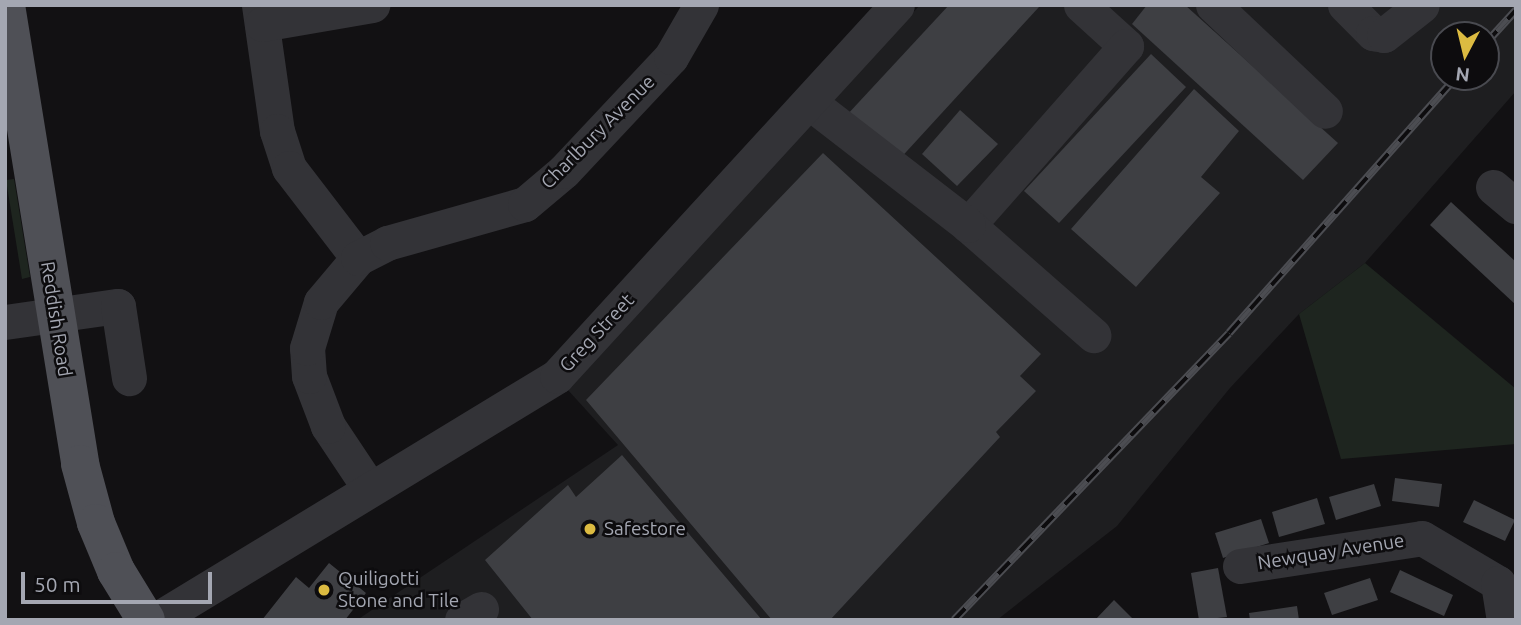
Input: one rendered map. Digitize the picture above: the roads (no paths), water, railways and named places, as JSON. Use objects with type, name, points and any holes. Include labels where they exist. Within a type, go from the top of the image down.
[{"type":"main road","name":"Reddish Road","points":[[6,5],[17,148],[55,315],[80,464],[96,523],[116,571],[146,620]]},
{"type":"street","points":[[358,258],[289,168],[276,131],[260,14],[372,5]]},
{"type":"street","name":"Charlbury Avenue","points":[[370,489],[322,413],[309,376],[307,348],[321,302],[358,258],[412,233],[480,220],[525,204],[564,171],[671,57],[701,5]]},
{"type":"street","name":"Greg Street","points":[[156,620],[297,547],[370,489],[557,376],[897,5]]},
{"type":"street","points":[[1213,5],[1325,111]]},
{"type":"street","points":[[1345,5],[1373,33],[1384,35],[1422,5]]},
{"type":"street","points":[[968,225],[1126,46],[1092,8]]},
{"type":"street","points":[[809,102],[968,225],[1093,335]]},
{"type":"street","points":[[5,322],[118,306],[129,378]]},
{"type":"street","name":"Newquay Avenue","points":[[1240,566],[1422,538],[1498,583],[1504,620]]},
{"type":"railway","points":[[1500,28],[1516,10]]},
{"type":"railway","points":[[954,620],[1229,333],[1444,91]]},
{"type":"place","name":"Safestore","points":[[590,529]]},
{"type":"place","name":"Quiligotti Stone and Tile","points":[[324,590]]}]
